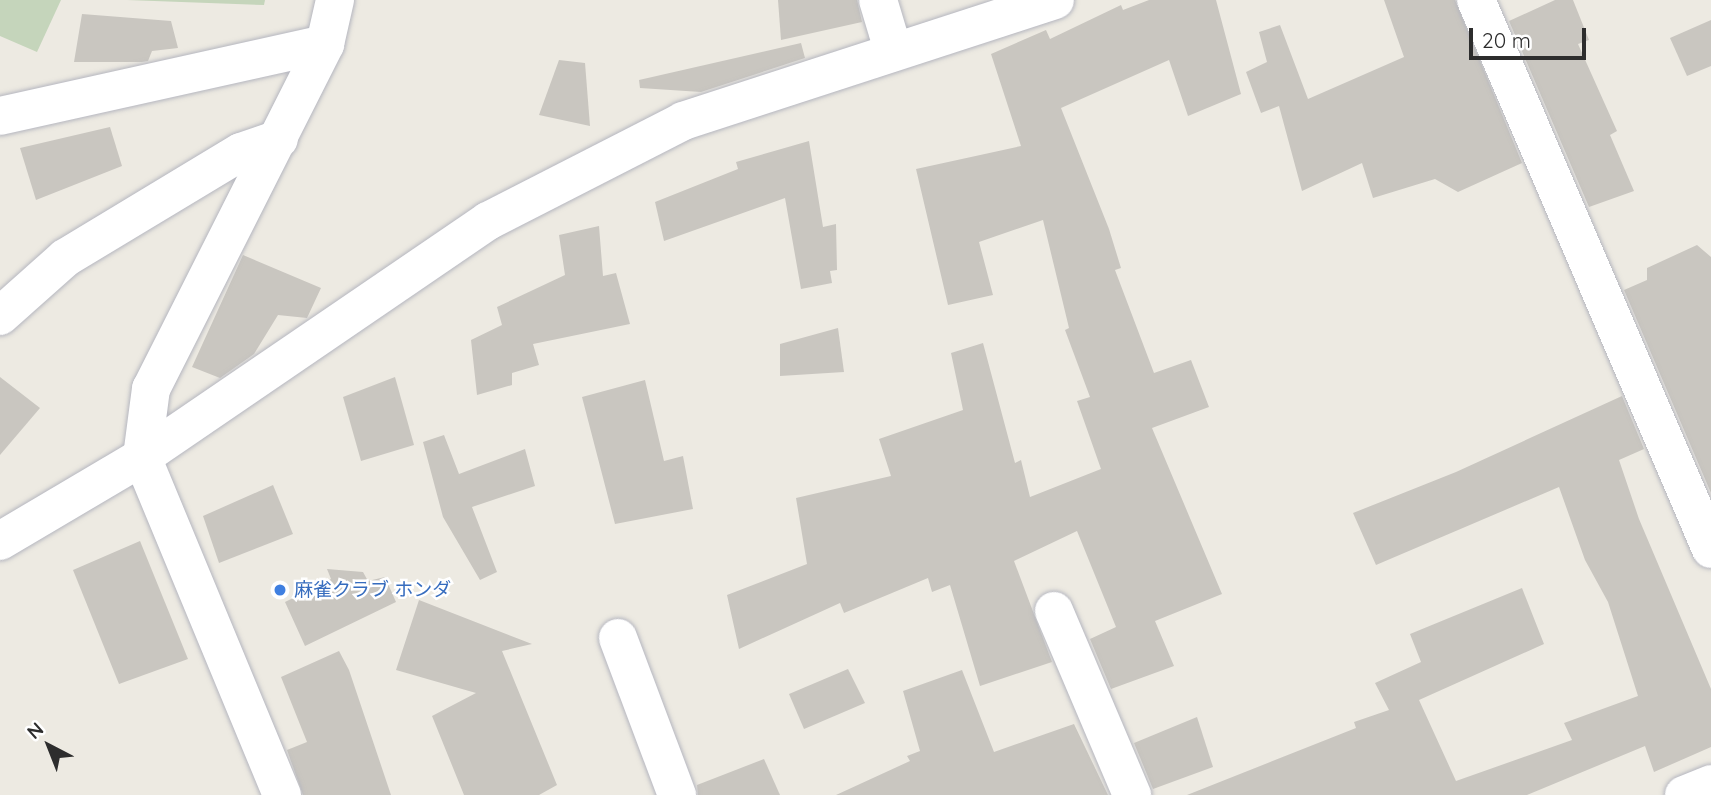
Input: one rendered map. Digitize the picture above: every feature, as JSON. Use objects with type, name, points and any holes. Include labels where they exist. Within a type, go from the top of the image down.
[{"type":"street","points":[[282,795],[142,457],[151,389],[325,44],[335,0]]},
{"type":"street","points":[[878,0],[893,50]]},
{"type":"street","points":[[0,541],[142,457],[488,221],[683,121],[893,50],[1055,0]]},
{"type":"street","points":[[1476,0],[1711,549]]},
{"type":"street","points":[[0,116],[325,44]]},
{"type":"street","points":[[0,316],[65,258],[242,152],[279,139]]},
{"type":"street","points":[[1054,611],[1132,795]]},
{"type":"street","points":[[618,639],[677,795]]},
{"type":"street","points":[[1684,795],[1711,784]]},
{"type":"green space","points":[[0,0],[61,0],[37,52],[0,36]]},
{"type":"green space","points":[[127,0],[265,0],[264,5]]},
{"type":"building","points":[[778,0],[857,0],[862,22],[781,40]]},
{"type":"building","points":[[1149,0],[1216,0],[1241,94],[1188,116],[1169,60],[1061,108],[1109,229],[1121,268],[1115,270],[1154,373],[1191,360],[1209,407],[1152,428],[1222,594],[1155,621],[1174,666],[1111,689],[1090,639],[1116,627],[1077,531],[1014,561],[1052,662],[980,686],[950,585],[932,592],[928,578],[844,613],[840,603],[739,649],[727,595],[807,564],[796,498],[891,476],[879,439],[963,410],[951,353],[983,343],[1015,463],[1021,460],[1030,497],[1101,469],[1077,401],[1090,397],[1065,330],[1069,328],[1043,220],[979,242],[993,295],[948,305],[916,169],[1021,146],[991,54],[1046,30],[1050,39],[1121,5],[1123,10]]},
{"type":"building","points":[[1384,0],[1455,0],[1522,163],[1458,192],[1435,179],[1373,198],[1362,163],[1302,191],[1279,106],[1261,113],[1246,72],[1267,62],[1259,32],[1280,25],[1308,99],[1404,57]]},
{"type":"building","points":[[1555,0],[1573,0],[1589,40],[1578,44],[1617,131],[1610,135],[1634,191],[1589,207],[1509,21]]},
{"type":"building","points":[[82,14],[171,21],[178,48],[152,51],[148,61],[142,62],[74,62]]},
{"type":"building","points":[[1711,20],[1711,66],[1687,76],[1670,38]]},
{"type":"building","points":[[801,43],[805,58],[701,92],[640,88],[639,80]]},
{"type":"building","points":[[559,60],[585,63],[590,126],[539,115]]},
{"type":"building","points":[[110,127],[122,166],[36,200],[20,148]]},
{"type":"building","points":[[809,141],[823,227],[836,224],[837,270],[830,271],[832,283],[801,289],[785,198],[664,241],[655,202],[738,169],[736,162]]},
{"type":"building","points":[[599,226],[603,276],[616,273],[630,324],[533,344],[539,365],[512,373],[512,385],[477,395],[471,340],[502,325],[497,307],[565,275],[559,235]]},
{"type":"building","points":[[1697,245],[1711,257],[1711,493],[1624,290],[1647,280],[1647,268]]},
{"type":"building","points":[[243,255],[321,288],[307,318],[278,315],[254,354],[220,378],[192,367]]},
{"type":"building","points":[[838,328],[844,372],[780,376],[780,344]]},
{"type":"building","points":[[0,377],[40,408],[0,455]]},
{"type":"building","points":[[395,377],[414,445],[361,461],[343,397]]},
{"type":"building","points":[[645,380],[664,461],[683,456],[693,509],[615,524],[582,397]]},
{"type":"building","points":[[1622,396],[1644,449],[1619,460],[1639,519],[1711,689],[1711,747],[1654,772],[1645,746],[1527,795],[1187,795],[1356,728],[1354,722],[1389,710],[1375,683],[1421,662],[1410,634],[1522,588],[1544,644],[1419,700],[1456,781],[1572,740],[1564,723],[1638,696],[1608,602],[1585,560],[1559,487],[1376,565],[1353,513],[1456,472]]},
{"type":"building","points":[[444,435],[459,474],[525,449],[535,486],[472,507],[497,572],[480,580],[443,517],[423,442]]},
{"type":"building","points":[[273,485],[293,534],[219,563],[203,516]]},
{"type":"building","points":[[140,541],[188,659],[119,684],[73,570]]},
{"type":"building","points":[[327,569],[363,572],[368,581],[385,577],[396,602],[305,646],[285,602],[331,579]]},
{"type":"building","points":[[419,600],[532,644],[502,651],[557,785],[539,795],[464,795],[432,716],[476,693],[396,670]]},
{"type":"building","points":[[339,651],[349,670],[391,795],[303,795],[287,750],[307,742],[281,677]]},
{"type":"building","points":[[848,669],[865,703],[804,729],[789,694]]},
{"type":"building","points":[[962,670],[994,752],[1074,724],[1108,795],[836,795],[910,761],[907,756],[920,751],[903,691]]},
{"type":"building","points":[[1197,717],[1213,767],[1153,789],[1134,743]]},
{"type":"building","points":[[764,759],[780,795],[698,795],[697,785]]},
{"type":"place","name":"麻雀クラブ ホンダ","points":[[280,590]]}]
